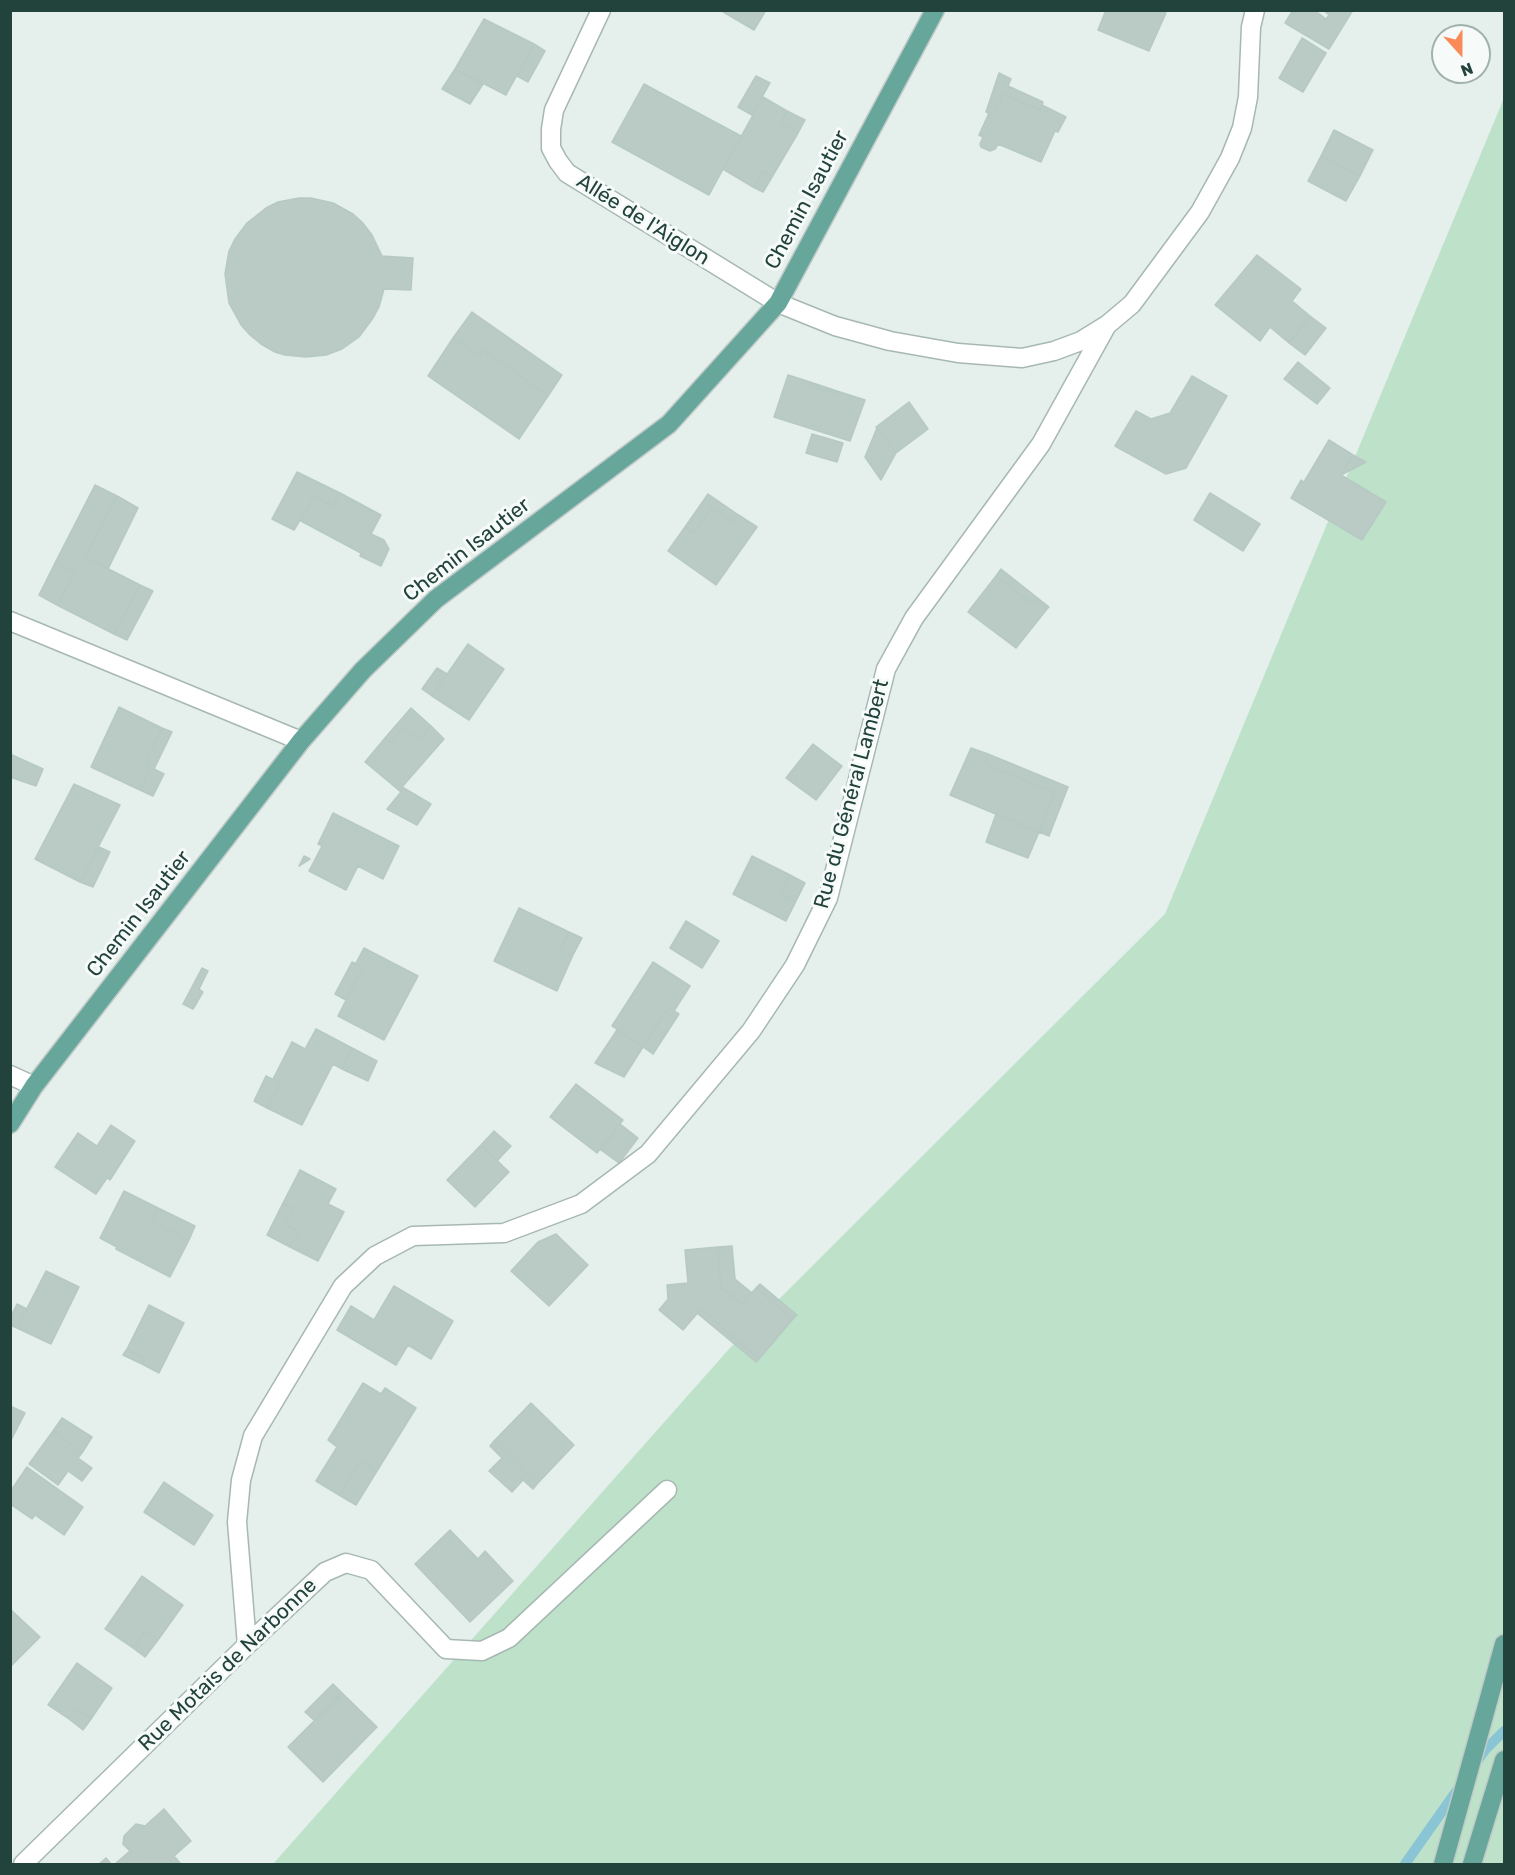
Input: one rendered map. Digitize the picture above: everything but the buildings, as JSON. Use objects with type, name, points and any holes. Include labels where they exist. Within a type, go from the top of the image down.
[{"type":"main road","name":"Chemin Isautier","points":[[10,1124],[34,1086],[301,741],[363,670],[436,599],[669,423],[778,303],[935,10]]},
{"type":"main road","points":[[1443,1864],[1504,1644]]},
{"type":"main road","points":[[1472,1864],[1504,1760]]},
{"type":"street","name":"Allée de l'Aiglon","points":[[601,10],[554,110],[551,148],[558,161],[567,173],[778,303]]},
{"type":"street","name":"Rue du Général Lambert","points":[[778,303],[835,326],[957,353],[1022,358],[1081,341],[1107,325],[1131,304],[1200,212],[1230,158],[1242,128],[1248,97],[1251,27],[1255,10]]},
{"type":"street","name":"Rue du Général Lambert","points":[[247,1645],[237,1522],[241,1480],[253,1436],[343,1286],[375,1256],[414,1236],[504,1233],[581,1204],[648,1154],[751,1031],[795,965],[828,897],[886,669],[914,618],[1041,444],[1107,325]]},
{"type":"street","points":[[10,621],[301,741]]},
{"type":"street","points":[[10,1075],[34,1086]]},
{"type":"street","name":"Rue Motais de Narbonne","points":[[23,1864],[325,1572],[346,1563],[371,1570],[446,1649],[482,1651],[508,1638],[667,1490]]},
{"type":"green space","points":[[1504,98],[1504,1864],[273,1864],[729,1349],[1165,914]]},
{"type":"waterway","points":[[1475,1764],[1504,1731]]},
{"type":"waterway","points":[[1405,1864],[1460,1786]]}]
